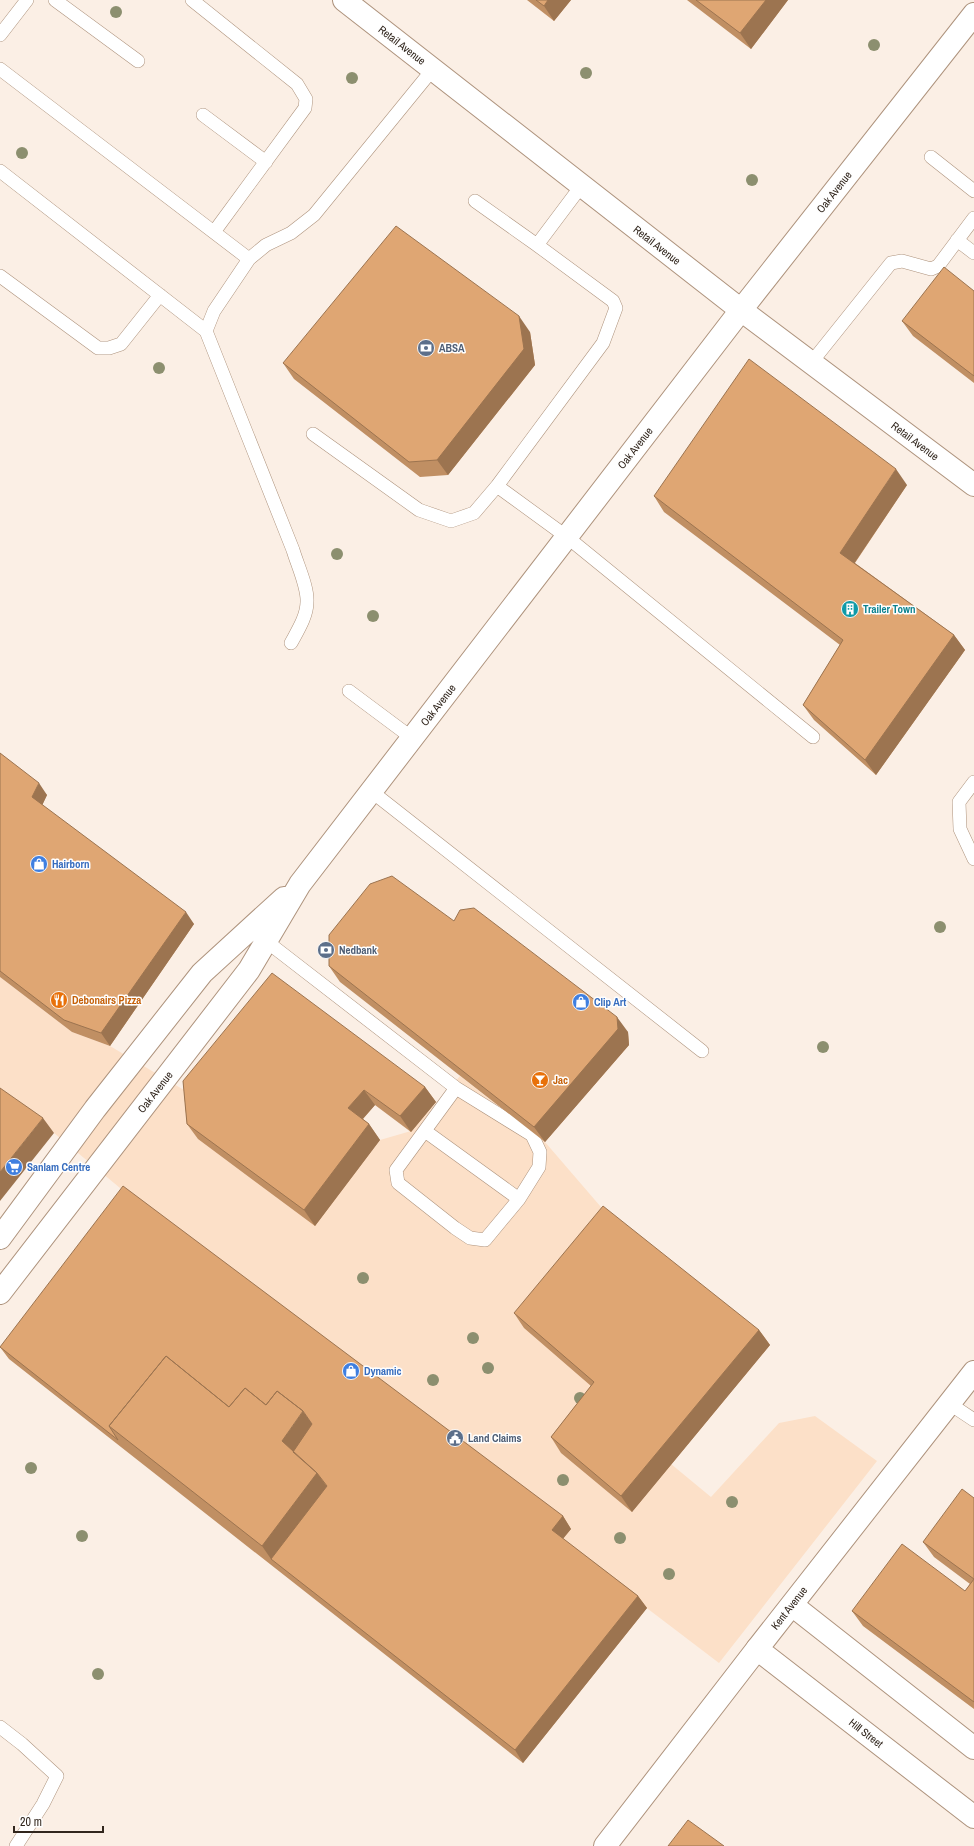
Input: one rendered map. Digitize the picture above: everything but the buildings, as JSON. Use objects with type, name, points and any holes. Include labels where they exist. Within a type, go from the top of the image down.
[{"type":"street","name":"Retail Avenue","points":[[344,0],[741,310],[974,485]]},
{"type":"street","name":"Oak Avenue","points":[[0,1293],[249,970],[300,884],[371,790],[741,310],[974,14]]},
{"type":"street","name":"Oak Avenue","points":[[0,1238],[94,1109],[202,973],[300,884]]},
{"type":"street","name":"Kent Avenue","points":[[605,1846],[974,1372]]},
{"type":"street","points":[[792,1605],[974,1748]]},
{"type":"street","name":"Hill Street","points":[[757,1649],[974,1817]]},
{"type":"lane","points":[[0,35],[27,0]]},
{"type":"lane","points":[[55,0],[138,61]]},
{"type":"lane","points":[[192,0],[297,84],[303,92],[306,100],[305,108],[214,232]]},
{"type":"lane","points":[[0,69],[249,259]]},
{"type":"lane","points":[[206,330],[214,311],[249,259],[266,245],[291,233],[314,215],[433,69]]},
{"type":"lane","points":[[203,115],[266,162]]},
{"type":"lane","points":[[931,157],[974,191]]},
{"type":"lane","points":[[0,171],[206,330],[293,550],[303,581],[307,602],[302,624],[291,643]]},
{"type":"lane","points":[[537,245],[582,186]]},
{"type":"lane","points":[[313,434],[419,510],[451,520],[474,513],[497,486],[603,343],[616,308],[613,301],[475,201]]},
{"type":"lane","points":[[810,363],[891,263],[902,261],[931,269],[938,266],[974,218]]},
{"type":"lane","points":[[957,240],[974,253]]},
{"type":"lane","points":[[0,276],[98,348],[109,348],[121,344],[160,295]]},
{"type":"lane","points":[[497,486],[567,537],[813,737]]},
{"type":"lane","points":[[349,691],[412,738]]},
{"type":"lane","points":[[974,782],[959,802],[960,829],[974,859]]},
{"type":"lane","points":[[371,790],[702,1051]]},
{"type":"lane","points":[[266,941],[456,1088],[532,1135],[540,1152],[539,1167],[519,1199],[485,1240],[470,1238],[398,1183],[396,1170],[456,1088]]},
{"type":"lane","points":[[425,1131],[519,1199]]},
{"type":"lane","points":[[950,1404],[974,1420]]},
{"type":"lane","points":[[0,1727],[22,1744],[57,1776],[43,1804],[16,1846]]},
{"type":"shaded area","points":[[0,977],[72,1032],[110,1046],[194,1096],[315,1225],[380,1140],[411,1131],[460,1076],[545,1142],[613,1221],[605,1398],[632,1512],[671,1464],[711,1497],[779,1423],[815,1416],[877,1461],[719,1663],[560,1542],[571,1528],[132,1198],[54,1133],[0,1096]]},
{"type":"place","name":"ABSA","points":[[426,348]]},
{"type":"place","name":"Trailer Town","points":[[850,609]]},
{"type":"place","name":"Hairborn","points":[[39,864]]},
{"type":"place","name":"Nedbank","points":[[326,950]]},
{"type":"place","name":"Debonairs Pizza","points":[[59,1000]]},
{"type":"place","name":"Clip Art","points":[[581,1002]]},
{"type":"place","name":"Jac","points":[[540,1080]]},
{"type":"place","name":"Sanlam Centre","points":[[14,1167]]},
{"type":"place","name":"Dynamic","points":[[351,1371]]},
{"type":"place","name":"Land Claims","points":[[455,1438]]}]
